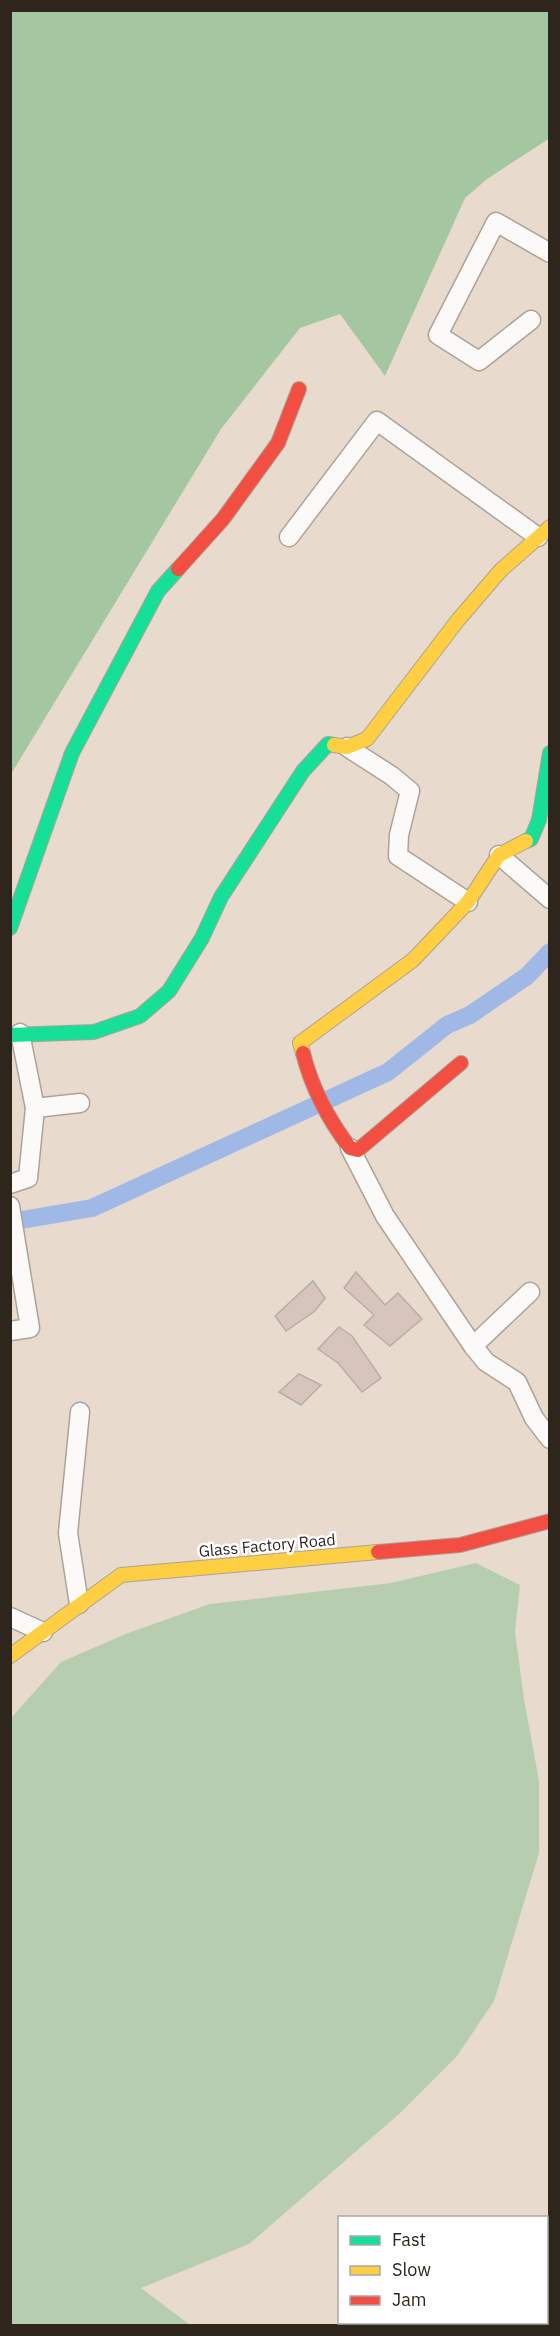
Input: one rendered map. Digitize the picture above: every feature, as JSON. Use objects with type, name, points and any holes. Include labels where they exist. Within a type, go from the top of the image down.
[{"type":"street","points":[[531,320],[479,361],[438,334],[496,222],[549,253]]},
{"type":"street","points":[[10,928],[72,753],[158,591],[223,519],[278,443],[299,389]]},
{"type":"street","points":[[289,537],[377,422],[544,532],[494,578],[451,629],[367,739],[347,747]]},
{"type":"street","points":[[10,1184],[28,1178],[35,1108],[15,1034],[94,1032],[140,1016],[155,1004],[169,991],[202,938],[221,897],[303,771],[328,744],[347,747],[392,776],[410,791],[399,835],[398,856],[468,902]]},
{"type":"street","points":[[549,753],[539,820],[531,839],[499,855],[468,902],[412,960],[300,1043],[308,1073],[330,1123],[350,1148],[385,1216],[486,1362],[517,1382],[534,1418],[549,1439]]},
{"type":"street","points":[[499,855],[549,899]]},
{"type":"street","points":[[350,1148],[358,1150],[461,1063]]},
{"type":"street","points":[[35,1108],[80,1103]]},
{"type":"street","points":[[10,1206],[30,1328],[10,1331]]},
{"type":"street","points":[[474,1346],[530,1292]]},
{"type":"street","points":[[79,1604],[68,1533],[80,1412]]},
{"type":"street","name":"Glass Factory Road","points":[[10,1656],[121,1575],[460,1545],[549,1521]]},
{"type":"street","points":[[10,1617],[43,1632]]},
{"type":"green space","points":[[11,10],[549,11],[550,138],[487,179],[465,198],[385,376],[340,314],[300,328],[221,429],[11,774]]},
{"type":"green space","points":[[476,1563],[520,1585],[515,1631],[524,1699],[539,1781],[539,1853],[494,2001],[457,2056],[399,2114],[249,2244],[141,2288],[190,2325],[11,2325],[11,1718],[61,1662],[128,1633],[210,1604],[391,1583]]},
{"type":"building","points":[[356,1272],[385,1305],[398,1293],[422,1319],[390,1346],[364,1325],[374,1315],[344,1288]]},
{"type":"building","points":[[313,1281],[325,1298],[315,1311],[286,1331],[275,1316]]},
{"type":"building","points":[[339,1327],[352,1336],[381,1378],[362,1392],[338,1363],[318,1349]]},
{"type":"building","points":[[299,1374],[321,1385],[301,1405],[279,1392]]},
{"type":"waterway","points":[[10,1222],[92,1208],[388,1072],[447,1025],[470,1015],[527,976],[550,952]]},
{"type":"traffic: fast","points":[[10,928],[72,753],[158,591],[178,569]]},
{"type":"traffic: fast","points":[[10,1035],[94,1032],[140,1016],[169,991],[202,938],[221,897],[303,771],[328,744],[334,745]]},
{"type":"traffic: fast","points":[[526,841],[531,839],[539,820],[550,753]]},
{"type":"traffic: slow","points":[[334,745],[347,747],[367,739],[458,620],[501,570],[550,527]]},
{"type":"traffic: slow","points":[[303,1053],[300,1043],[413,960],[468,902],[499,855],[526,841]]},
{"type":"traffic: slow","points":[[10,1656],[121,1575],[378,1552]]},
{"type":"traffic: jam","points":[[178,569],[223,519],[278,443],[299,389]]},
{"type":"traffic: jam","points":[[303,1053],[311,1079],[328,1115],[350,1148],[358,1150],[461,1063]]},
{"type":"traffic: jam","points":[[378,1552],[460,1545],[550,1521]]}]
